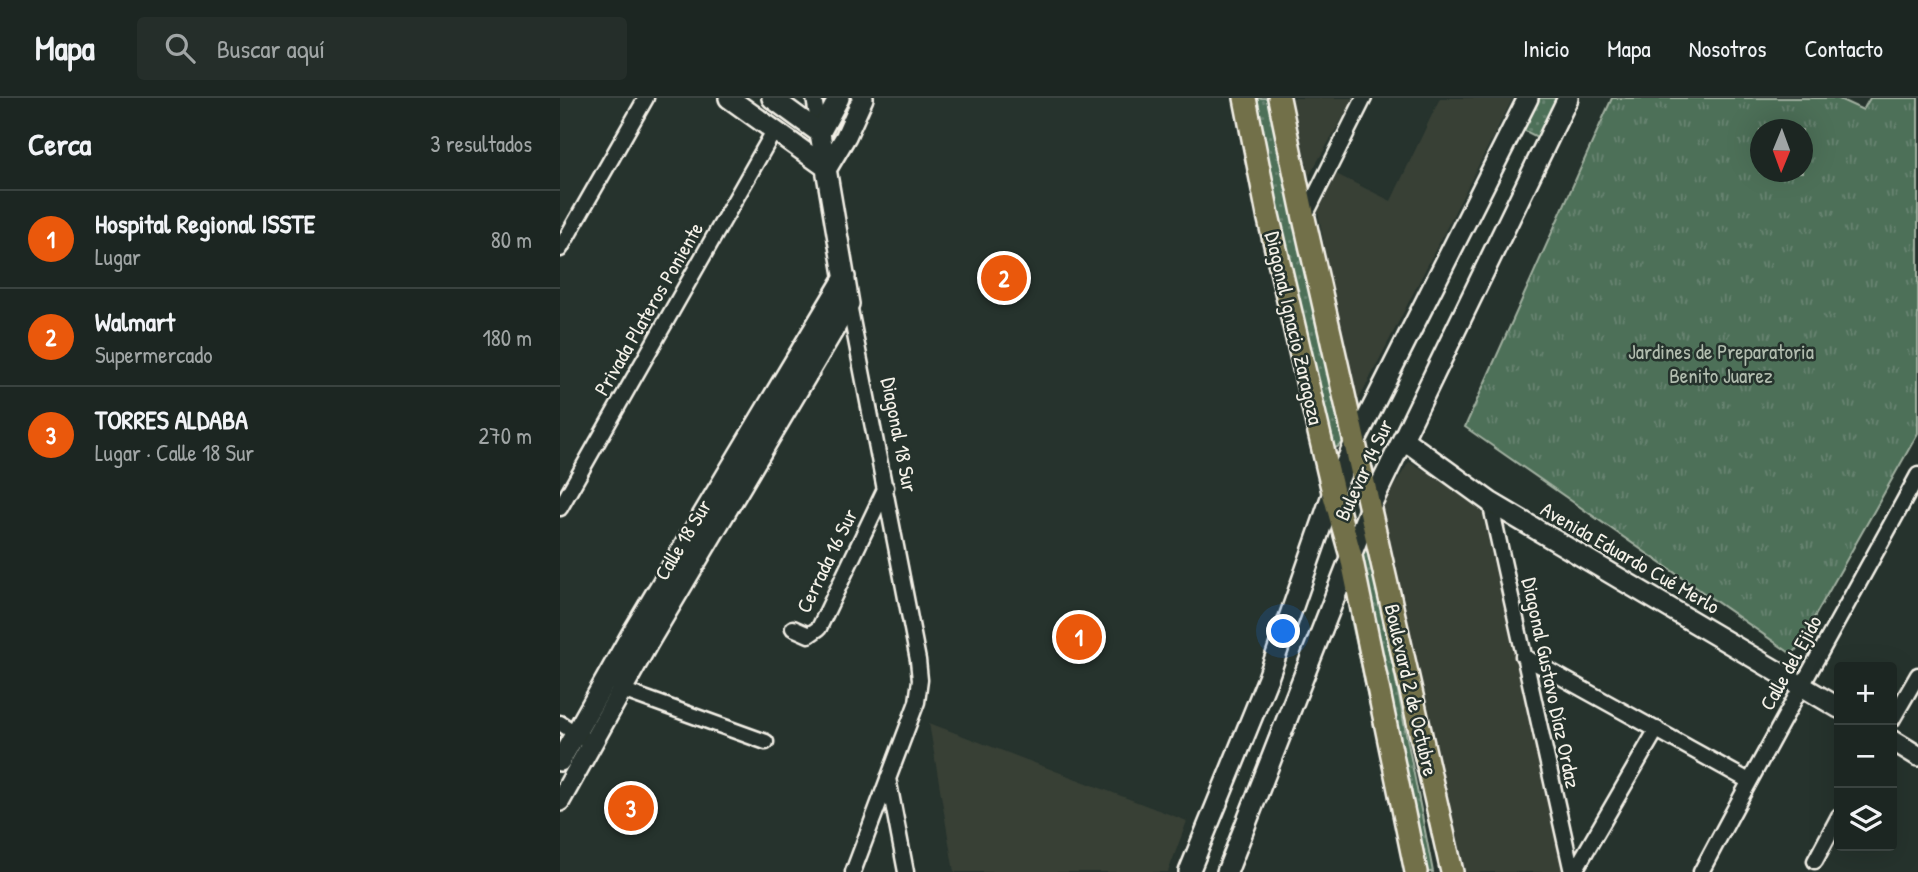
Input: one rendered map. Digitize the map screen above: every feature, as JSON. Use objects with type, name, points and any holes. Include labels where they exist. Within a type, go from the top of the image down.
[{"type":"main road","name":"Diagonal Ignacio Zaragoza","points":[[1245,98],[1268,215],[1333,492],[1351,556]]},
{"type":"main road","name":"Diagonal Ignacio Zaragoza","points":[[1279,98],[1370,507]]},
{"type":"main road","name":"Boulevard 2 de Octubre","points":[[1370,507],[1452,872]]},
{"type":"main road","name":"Boulevard 2 de Octubre","points":[[1351,556],[1412,868]]},
{"type":"street","points":[[560,249],[646,98]]},
{"type":"street","points":[[729,98],[827,169],[863,98]]},
{"type":"street","points":[[772,98],[820,134],[839,98]]},
{"type":"street","name":"Diagonal 18 Sur","points":[[814,98],[849,304],[886,486],[920,680],[917,702],[853,872]]},
{"type":"street","points":[[1304,218],[1364,98]]},
{"type":"street","name":"Bulevar 14 Sur","points":[[1189,872],[1268,678],[1333,492],[1355,442],[1528,98]]},
{"type":"street","name":"Bulevar 14 Sur","points":[[1227,872],[1370,507],[1568,98]]},
{"type":"street","name":"Privada Plateros Poniente","points":[[560,508],[774,131]]},
{"type":"street","name":"Calle 18 Sur","points":[[560,801],[575,733],[622,690],[640,639],[845,277]]},
{"type":"street","name":"Calle 18 Sur","points":[[560,761],[575,733],[640,639],[849,304]]},
{"type":"street","name":"Avenida Eduardo Cué Merlo","points":[[1403,439],[1490,502],[1834,705]]},
{"type":"street","name":"Calle del Ejido","points":[[1701,872],[1918,475]]},
{"type":"street","name":"Cerrada 16 Sur","points":[[793,628],[809,635],[819,628],[886,486]]},
{"type":"street","name":"Diagonal Gustavo Díaz Ordaz","points":[[1490,502],[1573,872]]},
{"type":"street","points":[[1523,656],[1749,781]]},
{"type":"street","points":[[1897,711],[1918,675]]},
{"type":"street","points":[[622,690],[766,742]]},
{"type":"street","points":[[1573,872],[1657,729]]},
{"type":"street","points":[[1897,743],[1918,757]]},
{"type":"street","points":[[888,777],[906,872]]},
{"type":"street","points":[[1815,861],[1834,825]]},
{"type":"shaded area","points":[[1292,98],[1353,100],[1309,176]]},
{"type":"shaded area","points":[[1440,98],[1513,98],[1353,411],[1318,211],[1336,174],[1391,201]]},
{"type":"shaded area","points":[[1409,462],[1479,499],[1564,872],[1462,872],[1378,512]]},
{"type":"shaded area","points":[[929,723],[1187,821],[1168,872],[954,872]]},
{"type":"green space","points":[[1252,98],[1276,98],[1346,441],[1331,451]]},
{"type":"green space","points":[[1532,98],[1564,98],[1543,140],[1517,127]]},
{"type":"green space","name":"Jardines de Preparatoria Benito Juarez","points":[[1612,98],[1837,98],[1863,110],[1870,98],[1918,98],[1918,433],[1793,655],[1465,427]]},
{"type":"green space","points":[[1369,542],[1433,872],[1406,872],[1352,623],[1347,576]]},
{"type":"place","name":"Walmart","points":[[1004,278]]},
{"type":"place","name":"Hospital Regional ISSTE","points":[[1079,637]]},
{"type":"place","name":"TORRES ALDABA","points":[[631,808]]}]
